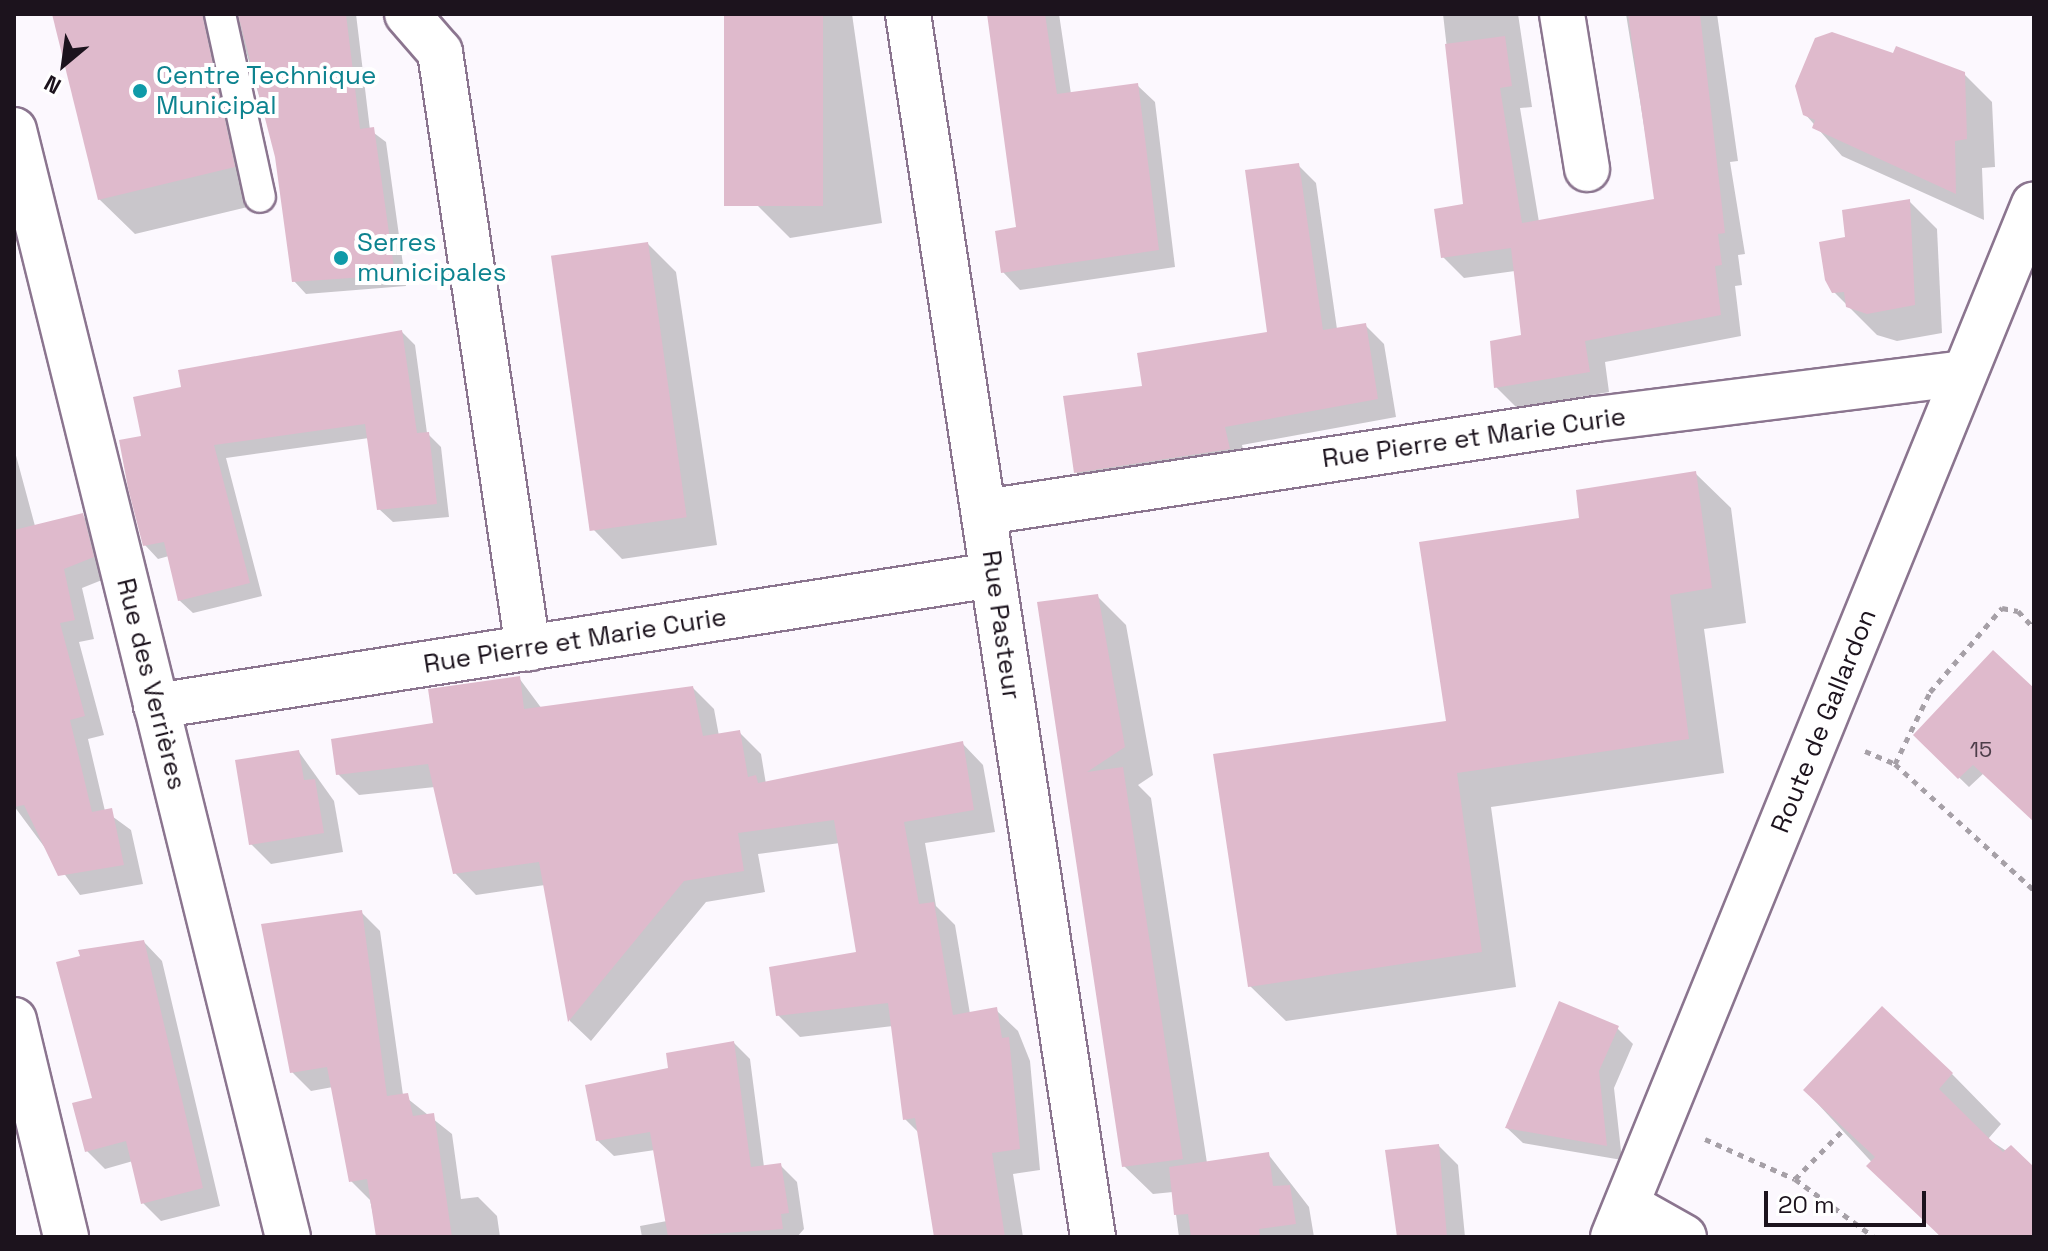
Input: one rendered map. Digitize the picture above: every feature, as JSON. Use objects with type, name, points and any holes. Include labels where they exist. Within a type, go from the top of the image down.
[{"type":"street","points":[[407,14],[440,52],[528,649]]},
{"type":"street","name":"Rue Pasteur","points":[[908,14],[1093,1237]]},
{"type":"street","points":[[1562,14],[1587,169]]},
{"type":"street","name":"Rue des Verrières","points":[[14,130],[288,1237]]},
{"type":"street","name":"Route de Gallardon","points":[[1621,1222],[2034,204]]},
{"type":"street","name":"Rue Pierre et Marie Curie","points":[[985,512],[1596,419],[1964,373]]},
{"type":"street","name":"Rue Pierre et Marie Curie","points":[[156,706],[993,575]]},
{"type":"street","points":[[14,1020],[66,1237]]},
{"type":"street","points":[[1621,1222],[1684,1237]]},
{"type":"lane","points":[[220,14],[260,197]]},
{"type":"path","points":[[1895,764],[1930,692],[2002,608],[2018,611],[2034,628]]},
{"type":"path","points":[[1820,731],[1895,764],[2034,890]]},
{"type":"path","points":[[1664,1120],[1795,1179],[1874,1237]]},
{"type":"path","points":[[1795,1179],[1844,1129]]},
{"type":"building","name":"Centre Technique Municipal","points":[[52,14],[202,14],[235,167],[98,200]]},
{"type":"building","points":[[238,14],[346,14],[360,129],[374,127],[395,275],[292,282],[275,157]]},
{"type":"building","points":[[724,14],[823,14],[823,206],[724,206]]},
{"type":"building","points":[[987,14],[1045,14],[1057,94],[1138,83],[1159,250],[1001,273],[995,231],[1016,227]]},
{"type":"building","points":[[1628,14],[1700,14],[1725,233],[1718,234],[1722,265],[1715,266],[1721,315],[1585,341],[1590,372],[1494,388],[1490,341],[1521,335],[1511,248],[1441,258],[1434,209],[1463,204],[1445,44],[1505,36],[1512,86],[1500,88],[1522,223],[1654,199]]},
{"type":"building","points":[[1832,32],[1893,53],[1896,46],[1965,72],[1967,139],[1955,141],[1956,194],[1812,128],[1815,120],[1803,115],[1795,86],[1815,38]]},
{"type":"building","points":[[1299,163],[1323,330],[1366,323],[1378,399],[1225,427],[1230,449],[1074,473],[1063,396],[1142,386],[1137,353],[1267,332],[1245,170]]},
{"type":"building","points":[[1910,199],[1915,305],[1867,314],[1846,307],[1844,292],[1832,293],[1825,280],[1819,242],[1845,237],[1842,210]]},
{"type":"building","points":[[648,242],[687,517],[590,531],[551,256]]},
{"type":"building","points":[[402,330],[417,433],[429,432],[437,504],[377,510],[365,424],[214,445],[250,583],[178,601],[164,542],[143,546],[128,488],[119,440],[141,436],[133,397],[181,387],[178,370]]},
{"type":"building","points":[[1696,471],[1712,588],[1670,595],[1689,739],[1457,773],[1482,952],[1248,987],[1213,754],[1446,721],[1419,542],[1579,518],[1576,490]]},
{"type":"building","points":[[83,513],[94,557],[64,569],[75,620],[60,623],[85,716],[70,720],[92,812],[112,808],[124,865],[58,876],[24,805],[14,807],[14,530]]},
{"type":"building","points":[[1098,594],[1125,747],[1087,772],[1123,767],[1183,1159],[1122,1167],[1037,602]]},
{"type":"building","points":[[1993,650],[2034,688],[2034,822],[1973,765],[1958,779],[1913,735]]},
{"type":"building","points":[[520,676],[524,709],[693,686],[703,736],[740,730],[748,777],[756,775],[758,783],[963,741],[974,810],[904,822],[919,904],[934,902],[953,1015],[997,1007],[1002,1038],[1009,1037],[1020,1149],[992,1153],[1005,1237],[934,1237],[915,1118],[903,1120],[888,1003],[776,1016],[769,967],[856,952],[834,820],[738,833],[744,871],[684,881],[568,1022],[539,862],[453,874],[428,764],[336,775],[331,739],[433,723],[428,689]]},
{"type":"building","points":[[299,750],[304,780],[315,779],[324,833],[249,845],[235,760]]},
{"type":"building","points":[[362,910],[387,1096],[408,1093],[413,1116],[434,1113],[452,1237],[376,1237],[367,1179],[349,1182],[327,1067],[290,1073],[261,924]]},
{"type":"building","points":[[144,940],[203,1188],[141,1204],[126,1141],[85,1152],[72,1103],[92,1098],[56,962],[80,956],[78,950]]},
{"type":"building","points":[[1559,1001],[1619,1026],[1599,1071],[1607,1146],[1505,1128]]},
{"type":"building","points":[[1882,1006],[1953,1073],[1939,1089],[2003,1152],[2011,1145],[2034,1167],[2034,1237],[1941,1237],[1866,1166],[1875,1157],[1803,1090]]},
{"type":"building","points":[[734,1041],[751,1167],[781,1163],[789,1213],[781,1214],[783,1229],[668,1237],[650,1132],[596,1141],[585,1085],[668,1068],[666,1053]]},
{"type":"building","points":[[1439,1144],[1447,1237],[1397,1237],[1385,1150]]},
{"type":"building","points":[[1269,1152],[1273,1186],[1290,1185],[1296,1224],[1259,1229],[1260,1237],[1191,1237],[1188,1214],[1174,1215],[1169,1167]]},
{"type":"place","name":"Centre Technique Municipal","points":[[140,91]]},
{"type":"place","name":"Serres municipales","points":[[341,258]]}]
